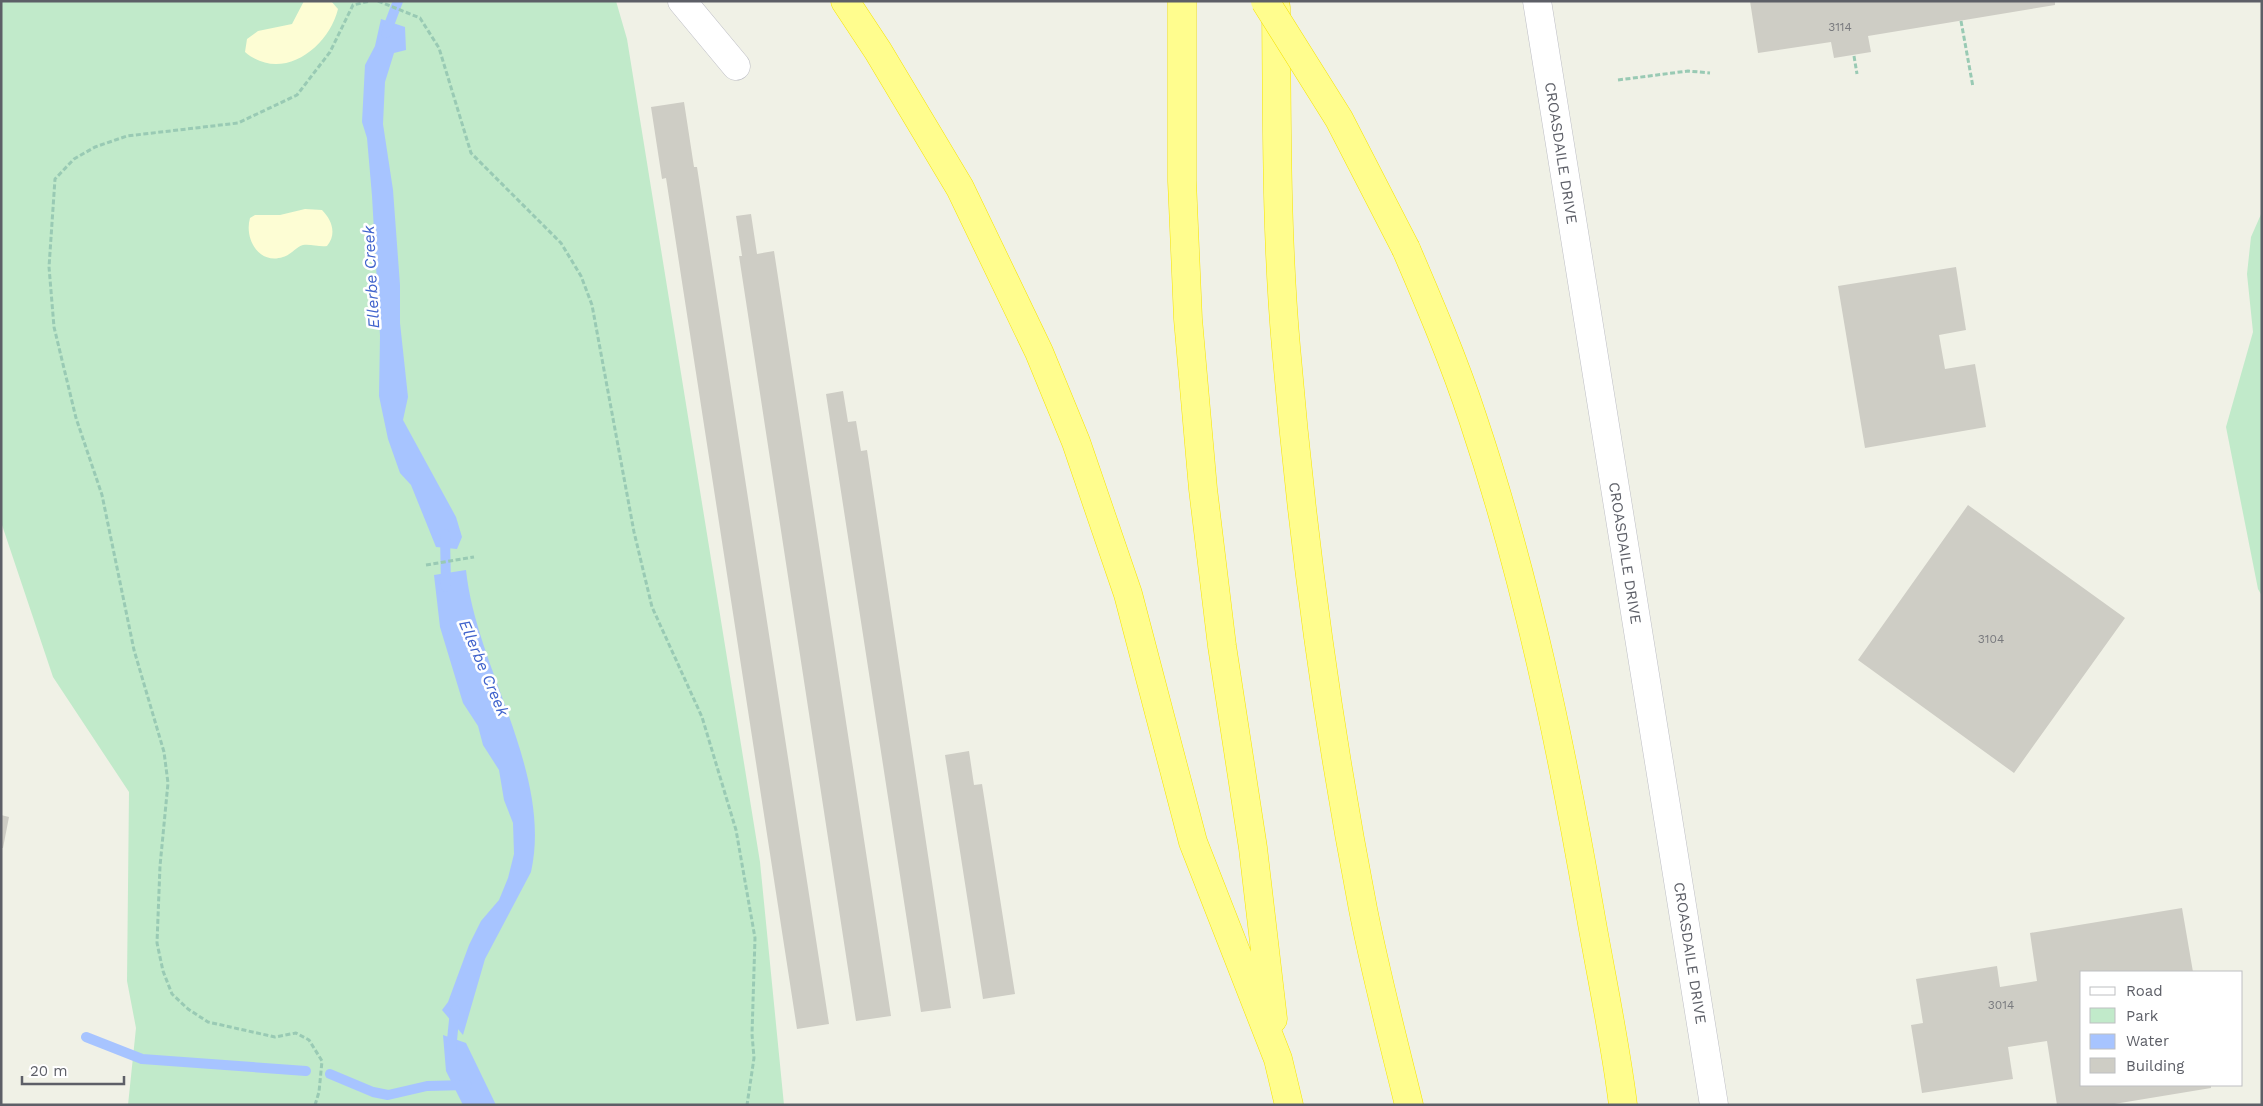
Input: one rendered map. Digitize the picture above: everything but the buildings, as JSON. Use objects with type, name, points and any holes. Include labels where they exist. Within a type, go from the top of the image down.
[{"type":"highway","points":[[845,1],[878,51],[960,188],[1040,352],[1076,442],[1128,594],[1193,842],[1278,1059]]},
{"type":"highway","points":[[1182,1],[1182,182],[1188,319],[1202,480],[1222,646],[1253,848],[1278,1059],[1289,1105]]},
{"type":"highway","points":[[1265,1],[1339,119],[1406,249],[1444,338],[1473,419],[1508,530],[1534,628],[1579,851],[1624,1105]]},
{"type":"highway","points":[[1276,1],[1276,165],[1285,344],[1305,541],[1328,704],[1363,912],[1409,1105]]},
{"type":"street","points":[[682,1],[736,66]]},
{"type":"street","name":"CROASDAILE DRIVE","points":[[1537,1],[1714,1105]]},
{"type":"path","points":[[315,1105],[319,1092],[322,1061],[309,1040],[296,1033],[274,1036],[208,1022],[188,1009],[172,994],[163,971],[157,943],[160,866],[168,783],[164,752],[134,650],[102,495],[76,418],[54,327],[49,268],[55,179],[74,159],[95,147],[127,136],[238,123],[297,96],[330,52],[353,5],[370,1]]},
{"type":"path","points":[[378,1],[420,18],[439,48],[471,153],[561,242],[581,276],[592,305],[634,532],[652,607],[702,717],[736,830],[756,938],[752,1034],[754,1058],[748,1105]]},
{"type":"path","points":[[1961,21],[1973,87]]},
{"type":"path","points":[[1854,56],[1857,74]]},
{"type":"path","points":[[1618,80],[1688,72],[1710,73]]},
{"type":"path","points":[[426,565],[474,557]]},
{"type":"green space","points":[[1,1],[616,1],[627,39],[760,862],[784,1105],[128,1105],[136,1028],[127,981],[129,792],[53,677],[1,522]]},
{"type":"green space","points":[[2262,212],[2262,596],[2258,589],[2226,427],[2253,332],[2247,274],[2251,237]]},
{"type":"sand","points":[[304,1],[331,1],[338,9],[333,24],[314,48],[288,63],[273,64],[259,61],[245,52],[247,39],[258,31],[292,24]]},
{"type":"sand","points":[[305,209],[322,210],[331,223],[332,237],[327,246],[303,245],[286,256],[274,258],[260,254],[251,242],[249,234],[250,218],[255,215],[280,215]]},
{"type":"water","points":[[381,19],[405,27],[406,50],[394,53],[385,82],[383,124],[393,190],[400,285],[400,323],[408,397],[403,420],[456,517],[462,537],[457,549],[436,547],[411,485],[400,473],[388,439],[379,396],[380,336],[372,196],[367,138],[362,122],[365,65],[375,46]]},
{"type":"water","points":[[466,570],[483,645],[523,759],[532,797],[535,835],[531,872],[485,959],[463,1035],[442,1010],[448,1002],[469,945],[481,921],[499,900],[508,878],[514,854],[513,823],[504,800],[499,770],[483,745],[478,726],[463,703],[440,627],[434,575]]},
{"type":"water","points":[[443,1035],[466,1043],[496,1105],[463,1105],[446,1071]]},
{"type":"waterway","name":"Ellerbe Creek","points":[[386,33],[398,1]]},
{"type":"waterway","name":"Ellerbe Creek","points":[[445,534],[446,587]]},
{"type":"waterway","name":"Ellerbe Creek","points":[[451,1050],[455,1010]]},
{"type":"waterway","points":[[86,1037],[142,1059],[306,1071]]},
{"type":"waterway","points":[[330,1074],[373,1092],[388,1095],[427,1086],[467,1085]]}]
